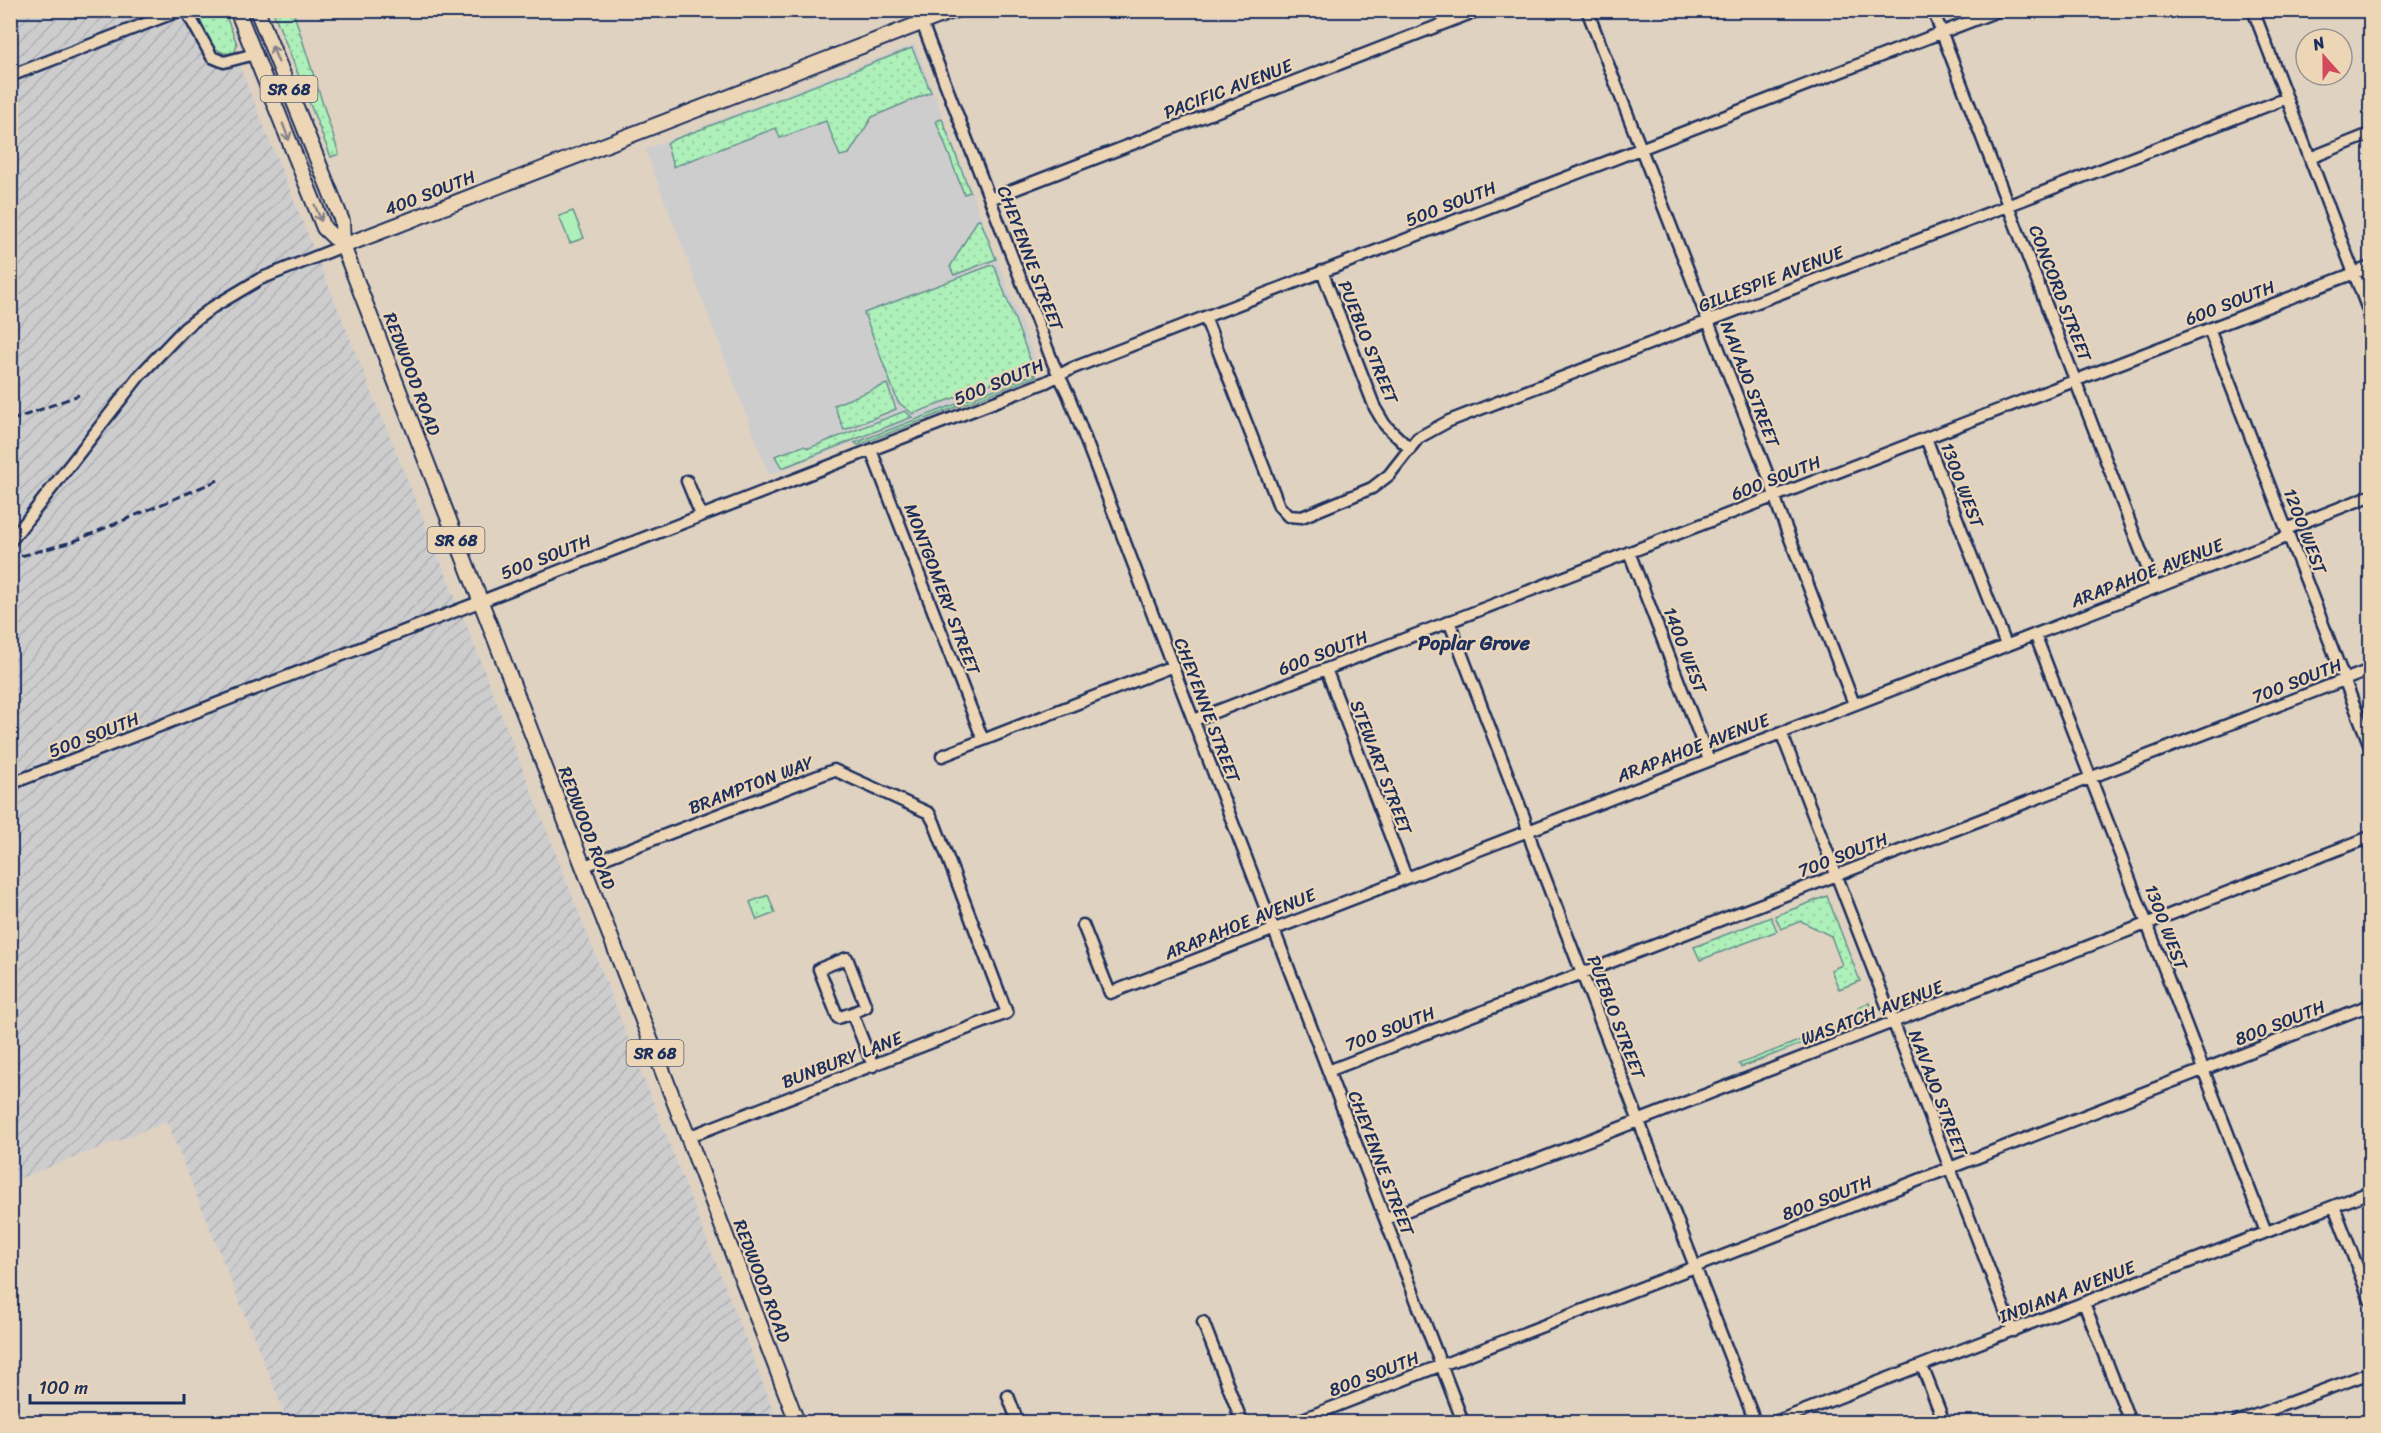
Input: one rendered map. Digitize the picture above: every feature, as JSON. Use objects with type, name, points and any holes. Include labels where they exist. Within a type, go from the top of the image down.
[{"type":"main road","name":"REDWOOD ROAD","points":[[237,10],[324,228],[343,246]]},
{"type":"main road","name":"REDWOOD ROAD","points":[[257,10],[342,220],[343,246],[797,1422]]},
{"type":"main road","name":"400 SOUTH","points":[[343,246],[919,17],[955,10]]},
{"type":"street","points":[[10,76],[181,10]]},
{"type":"street","points":[[186,10],[212,57],[224,62],[255,54]]},
{"type":"street","name":"PACIFIC AVENUE","points":[[990,199],[1479,10]]},
{"type":"street","name":"NAVAJO STREET","points":[[1587,10],[1854,704]]},
{"type":"street","name":"CONCORD STREET","points":[[1933,10],[2155,588]]},
{"type":"street","name":"500 SOUTH","points":[[10,784],[871,450],[1059,376],[1073,368],[2000,10]]},
{"type":"street","points":[[2253,10],[2370,315]]},
{"type":"street","name":"CHEYENNE STREET","points":[[919,17],[1068,394],[1463,1422]]},
{"type":"street","name":"GILLESPIE AVENUE","points":[[1205,317],[1279,506],[1288,516],[1302,517],[1372,488],[1389,475],[1425,433],[1449,421],[2287,98]]},
{"type":"street","points":[[2310,158],[2370,134]]},
{"type":"street","name":"400 SOUTH","points":[[10,542],[140,375],[185,328],[213,307],[260,279],[343,246]]},
{"type":"street","name":"600 SOUTH","points":[[1194,720],[2370,267]]},
{"type":"street","name":"PUEBLO STREET","points":[[1323,272],[1375,408],[1385,425],[1410,449]]},
{"type":"street","name":"1200 WEST","points":[[2209,329],[2370,746]]},
{"type":"street","name":"1300 WEST","points":[[1926,438],[2006,645]]},
{"type":"street","name":"MONTGOMERY STREET","points":[[871,450],[983,740]]},
{"type":"street","points":[[687,481],[701,515]]},
{"type":"street","name":"ARAPAHOE AVENUE","points":[[1083,925],[1110,993],[2155,588],[2370,496]]},
{"type":"street","name":"1400 WEST","points":[[1629,552],[1709,760]]},
{"type":"street","name":"PUEBLO STREET","points":[[1449,621],[1755,1422]]},
{"type":"street","name":"1300 WEST","points":[[2035,634],[2266,1232]]},
{"type":"street","points":[[942,756],[1173,666]]},
{"type":"street","name":"STEWART STREET","points":[[1326,669],[1406,877]]},
{"type":"street","name":"700 SOUTH","points":[[1328,1071],[2370,670]]},
{"type":"street","name":"NAVAJO STREET","points":[[1780,732],[2013,1331]]},
{"type":"street","name":"BRAMPTON WAY","points":[[582,867],[834,770],[929,813],[1007,1013]]},
{"type":"street","name":"WASATCH AVENUE","points":[[1385,1219],[2370,837]]},
{"type":"street","points":[[847,958],[866,1008],[852,1013],[838,1018],[819,969],[847,958]]},
{"type":"street","name":"800 SOUTH","points":[[1295,1422],[2370,1005]]},
{"type":"street","points":[[852,1013],[873,1066]]},
{"type":"street","name":"BUNBURY LANE","points":[[688,1137],[1007,1013]]},
{"type":"street","name":"INDIANA AVENUE","points":[[1775,1422],[2370,1192]]},
{"type":"street","points":[[2334,1206],[2370,1300]]},
{"type":"street","points":[[2084,1303],[2130,1422]]},
{"type":"street","points":[[1203,1322],[1242,1422]]},
{"type":"street","points":[[1922,1366],[1944,1422]]},
{"type":"street","points":[[2237,1422],[2370,1372]]},
{"type":"street","points":[[1008,1396],[1018,1422]]},
{"type":"shaded area","points":[[11,11],[217,11],[466,624],[778,1422],[288,1422],[167,1122],[11,1182]]},
{"type":"shaded area","points":[[915,44],[1040,371],[769,475],[645,149]]},
{"type":"green space","points":[[196,11],[224,11],[237,44],[235,52],[227,53],[214,47]]},
{"type":"green space","points":[[273,11],[293,11],[339,154],[331,157]]},
{"type":"green space","points":[[912,48],[931,92],[872,117],[849,154],[840,156],[826,121],[780,138],[776,128],[673,167],[667,144],[673,140]]},
{"type":"green space","points":[[942,119],[970,192],[964,194],[936,121]]},
{"type":"green space","points":[[573,211],[584,238],[570,243],[559,216]]},
{"type":"green space","points":[[980,219],[996,259],[954,275],[950,267]]},
{"type":"green space","points":[[994,265],[1033,367],[913,414],[898,402],[864,313]]},
{"type":"green space","points":[[1034,374],[1036,376],[858,445],[855,443]]},
{"type":"green space","points":[[887,384],[896,409],[844,430],[834,405]]},
{"type":"green space","points":[[905,411],[912,417],[782,468],[775,456],[803,446],[809,448]]},
{"type":"green space","points":[[768,895],[775,913],[757,920],[750,902]]},
{"type":"green space","points":[[1827,896],[1860,981],[1839,989],[1831,970],[1842,965],[1831,936],[1801,921],[1781,929],[1775,916]]},
{"type":"green space","points":[[1771,917],[1777,931],[1700,960],[1694,947]]},
{"type":"green space","points":[[1869,1003],[1874,1016],[1741,1067],[1739,1064],[1861,1017],[1858,1007]]},
{"type":"railway","points":[[10,421],[79,395]]},
{"type":"railway","points":[[21,556],[72,542],[221,479]]},
{"type":"district","name":"Poplar Grove","points":[[1474,643]]}]
